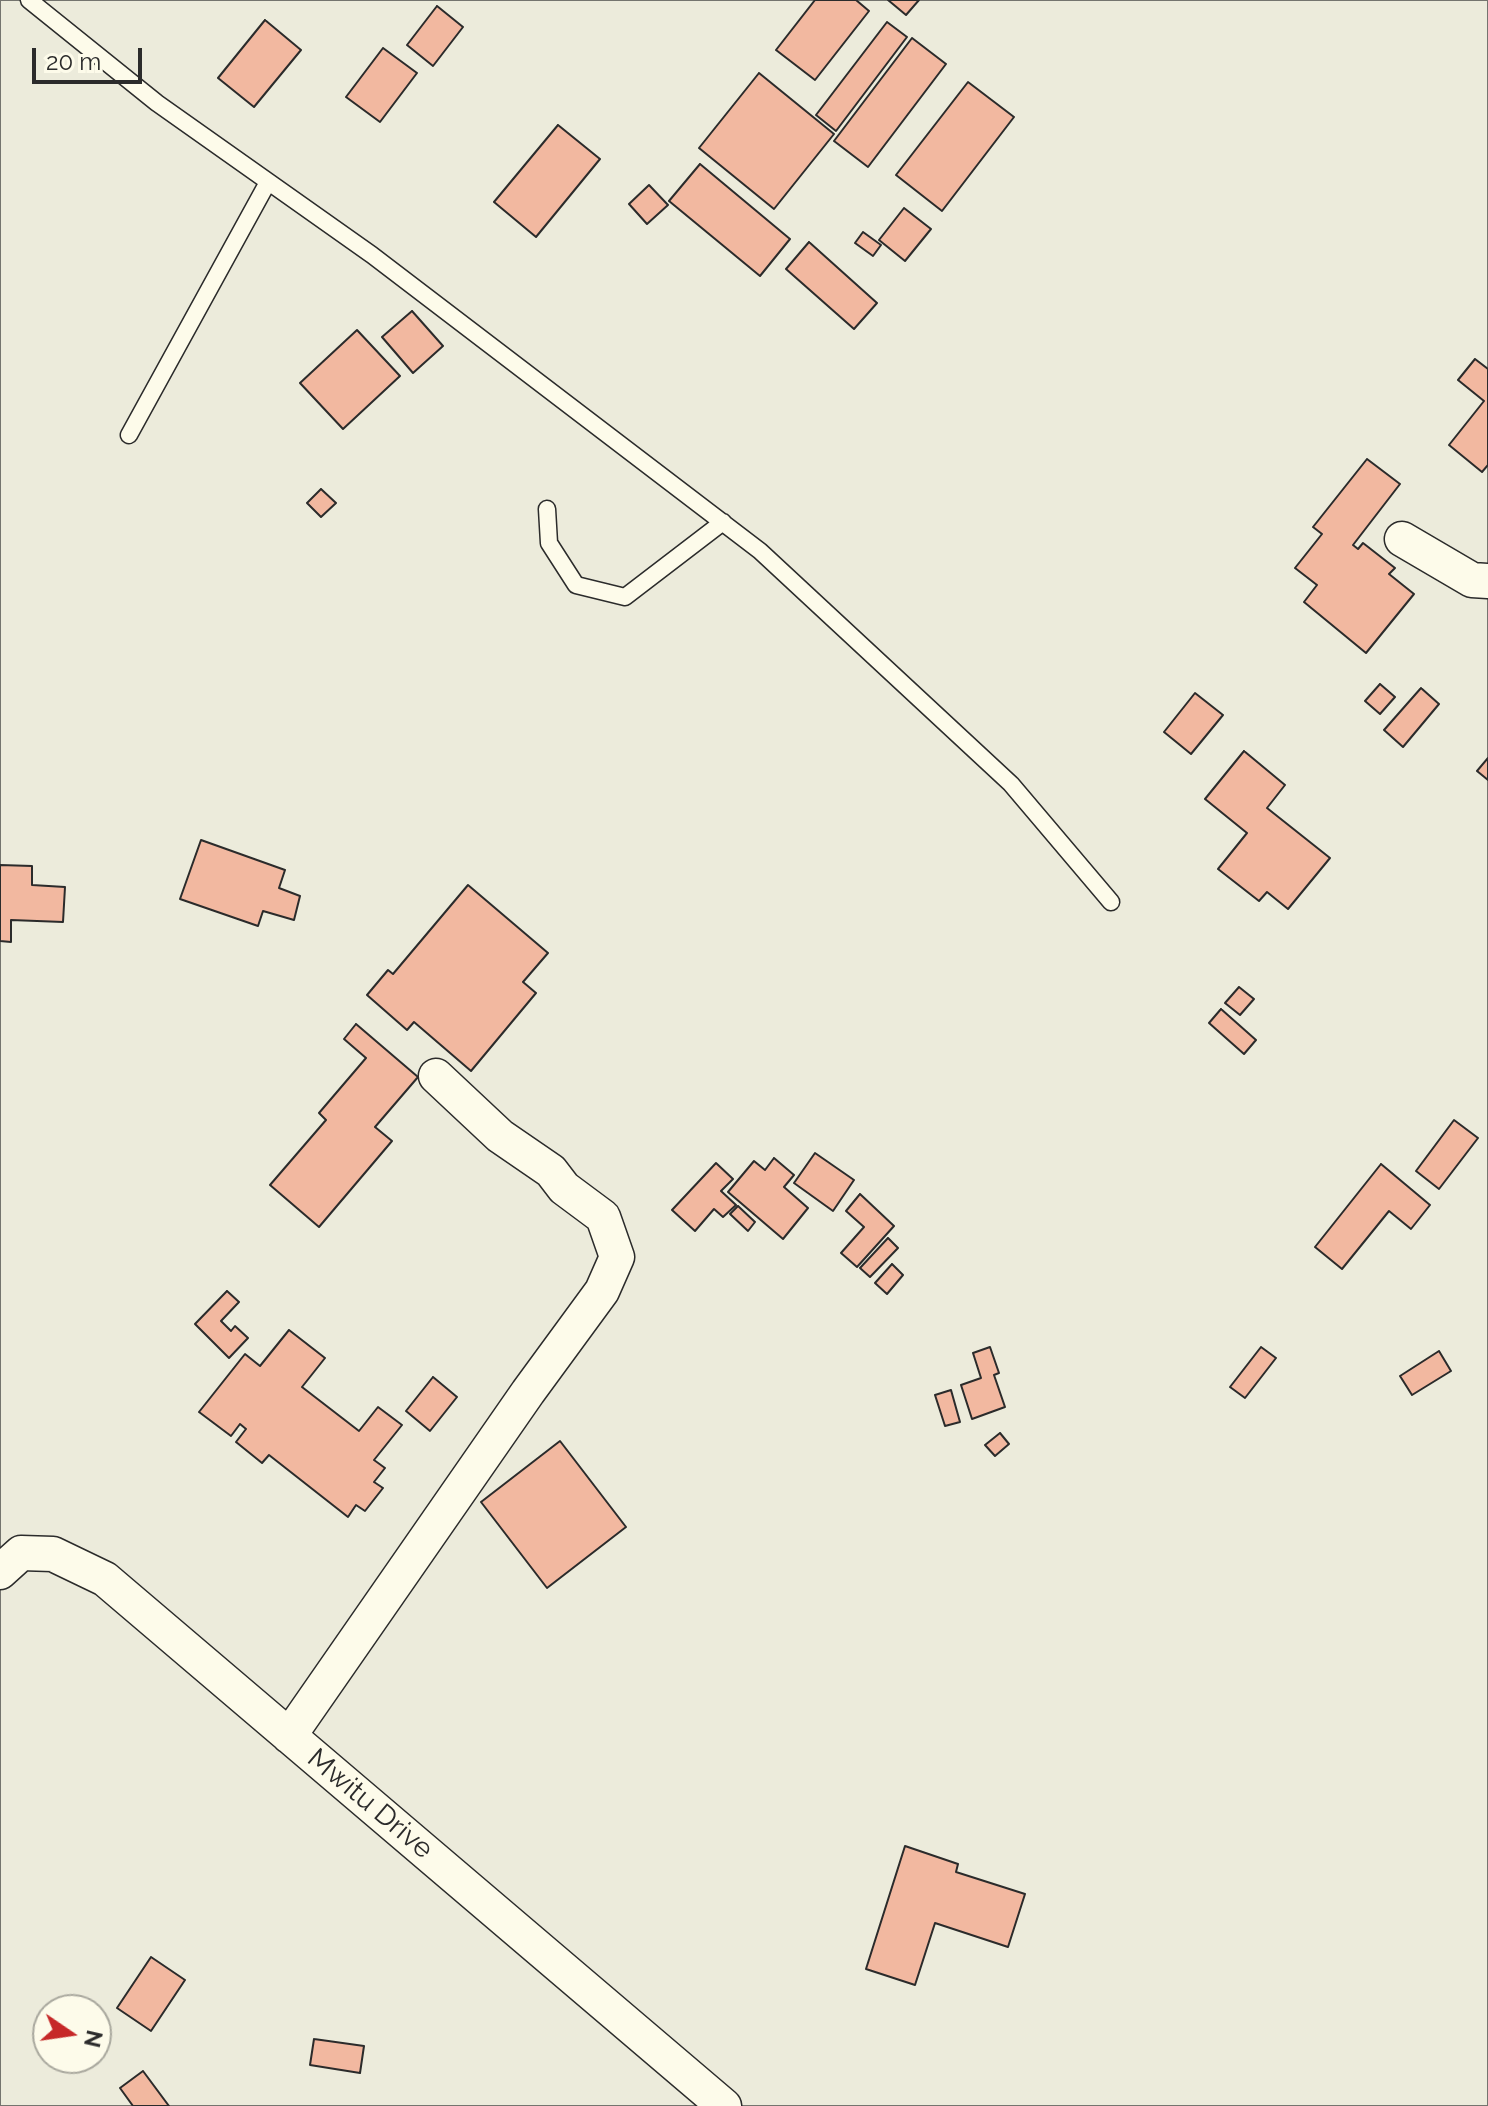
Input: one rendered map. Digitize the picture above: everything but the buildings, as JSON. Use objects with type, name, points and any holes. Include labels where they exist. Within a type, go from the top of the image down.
[{"type":"street","points":[[1402,539],[1472,580],[1488,581]]},
{"type":"street","points":[[289,1736],[528,1392],[602,1291],[617,1257],[603,1217],[564,1188],[551,1171],[500,1136],[436,1076]]},
{"type":"street","name":"Mwitu Drive","points":[[0,1572],[21,1553],[53,1554],[105,1579],[724,2106]]},
{"type":"lane","points":[[29,0],[157,103],[372,255],[760,551],[1011,784],[1111,902]]},
{"type":"lane","points":[[129,435],[268,182]]},
{"type":"lane","points":[[547,509],[549,543],[576,585],[625,597],[723,522]]},
{"type":"shaded area","points":[[0,0],[1488,0],[1488,2106],[0,2106]]}]
